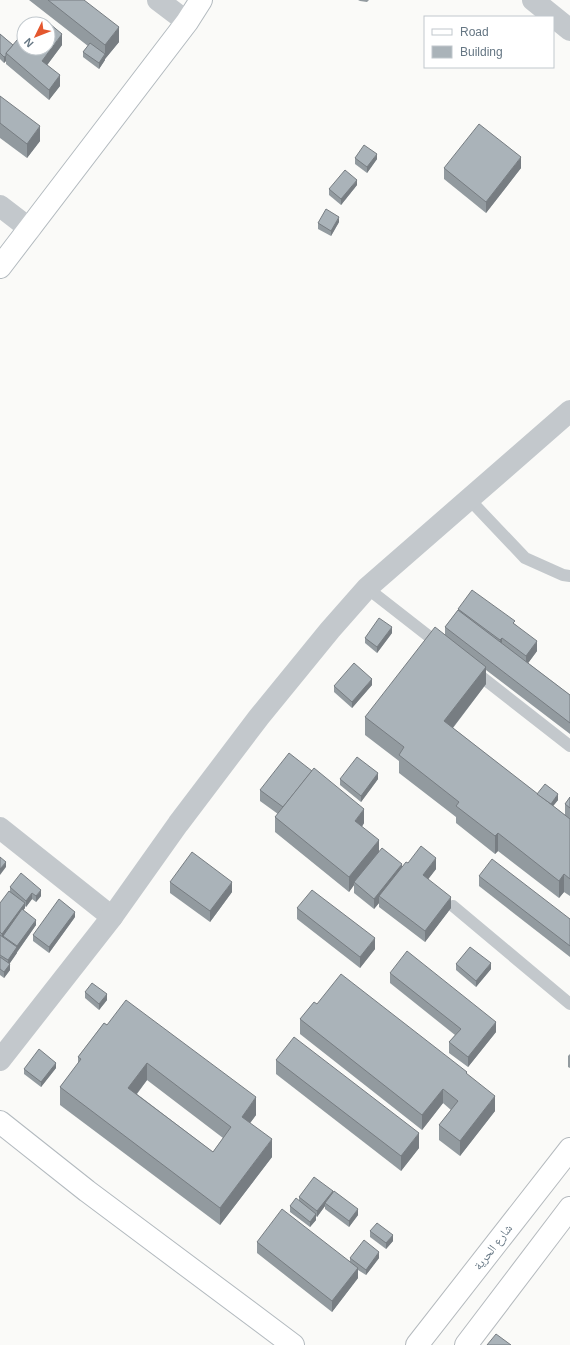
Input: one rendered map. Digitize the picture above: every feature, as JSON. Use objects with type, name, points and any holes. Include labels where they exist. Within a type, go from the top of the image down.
[{"type":"street","points":[[158,0],[187,22]]},
{"type":"street","points":[[0,267],[30,230],[187,22],[201,0]]},
{"type":"street","points":[[533,0],[553,16]]},
{"type":"street","points":[[554,17],[570,30]]},
{"type":"street","points":[[0,206],[30,230]]},
{"type":"street","points":[[0,1060],[112,916],[178,824],[260,716],[330,630],[367,588],[570,411]]},
{"type":"street","points":[[0,828],[112,916]]},
{"type":"street","points":[[0,1122],[93,1195],[293,1345]]},
{"type":"street","name":"شارع الحرية","points":[[416,1345],[570,1149]]},
{"type":"street","points":[[466,1345],[570,1208]]},
{"type":"lane","points":[[469,499],[525,558],[563,575],[570,576]]},
{"type":"lane","points":[[367,588],[448,651]]},
{"type":"lane","points":[[467,666],[570,746]]},
{"type":"lane","points":[[453,906],[570,1004]]},
{"type":"building","points":[[48,0],[84,0],[119,27],[105,45]]},
{"type":"building","points":[[56,29],[62,34],[56,42]]},
{"type":"building","points":[[0,34],[13,45],[4,57],[0,53]]},
{"type":"building","points":[[16,41],[16,56],[46,56],[42,61],[60,75],[49,90],[6,53]]},
{"type":"building","points":[[90,43],[105,54],[99,63],[83,52]]},
{"type":"building","points":[[0,96],[40,126],[27,144],[0,123]]},
{"type":"building","points":[[479,124],[521,157],[486,202],[444,168]]},
{"type":"building","points":[[364,145],[377,154],[367,167],[355,158]]},
{"type":"building","points":[[345,170],[357,180],[341,199],[329,189]]},
{"type":"building","points":[[326,209],[339,217],[331,231],[318,223]]},
{"type":"building","points":[[472,590],[515,621],[513,623],[537,641],[526,656],[502,638],[500,640],[458,609]]},
{"type":"building","points":[[458,610],[570,695],[570,723],[445,627]]},
{"type":"building","points":[[379,618],[392,627],[377,647],[365,638]]},
{"type":"building","points":[[435,627],[486,667],[444,721],[570,819],[570,879],[564,874],[559,881],[498,833],[495,836],[456,806],[459,802],[399,755],[404,747],[365,717]]},
{"type":"building","points":[[354,663],[372,679],[352,702],[334,686]]},
{"type":"building","points":[[289,753],[312,771],[283,807],[260,790]]},
{"type":"building","points":[[357,757],[378,773],[361,796],[340,779]]},
{"type":"building","points":[[314,768],[364,809],[355,821],[379,840],[349,877],[275,817]]},
{"type":"building","points":[[545,784],[558,794],[551,804],[537,794]]},
{"type":"building","points":[[570,797],[570,808],[565,804]]},
{"type":"building","points":[[421,846],[436,858],[423,875],[451,897],[425,931],[379,896]]},
{"type":"building","points":[[382,848],[402,864],[374,899],[354,882]]},
{"type":"building","points":[[192,852],[232,882],[210,911],[170,882]]},
{"type":"building","points":[[0,857],[6,862],[0,869]]},
{"type":"building","points":[[492,859],[570,919],[570,946],[479,876]]},
{"type":"building","points":[[21,873],[41,890],[36,896],[32,893],[26,901],[10,887]]},
{"type":"building","points":[[312,890],[375,938],[360,957],[297,908]]},
{"type":"building","points":[[9,891],[25,903],[2,934],[0,932],[0,903]]},
{"type":"building","points":[[59,899],[75,912],[49,947],[33,935]]},
{"type":"building","points":[[22,909],[36,920],[17,946],[3,936]]},
{"type":"building","points":[[0,935],[17,947],[8,960],[0,955]]},
{"type":"building","points":[[470,947],[491,963],[476,981],[456,964]]},
{"type":"building","points":[[407,951],[496,1022],[468,1057],[449,1042],[461,1029],[390,973]]},
{"type":"building","points":[[0,957],[10,964],[4,972],[0,969]]},
{"type":"building","points":[[341,974],[467,1072],[466,1073],[495,1096],[460,1141],[439,1125],[458,1101],[443,1089],[422,1115],[300,1019],[314,1002],[317,1004]]},
{"type":"building","points":[[92,983],[107,994],[99,1004],[85,992]]},
{"type":"building","points":[[126,1000],[256,1097],[242,1117],[272,1139],[220,1208],[60,1087],[81,1059],[78,1057],[104,1023],[107,1025]],"holes":[[[147,1063],[231,1127],[213,1152],[128,1088]]]},
{"type":"building","points":[[294,1037],[419,1133],[401,1156],[276,1060]]},
{"type":"building","points":[[39,1049],[56,1063],[41,1082],[24,1069]]},
{"type":"building","points":[[314,1177],[333,1191],[317,1211],[299,1197]]},
{"type":"building","points":[[334,1191],[358,1209],[349,1221],[325,1203]]},
{"type":"building","points":[[296,1198],[316,1214],[310,1222],[290,1206]]},
{"type":"building","points":[[282,1209],[358,1268],[332,1301],[257,1242]]},
{"type":"building","points":[[377,1223],[393,1235],[386,1243],[370,1231]]},
{"type":"building","points":[[364,1240],[379,1252],[366,1270],[350,1258]]},
{"type":"building","points":[[496,1334],[511,1345],[487,1345]]}]
